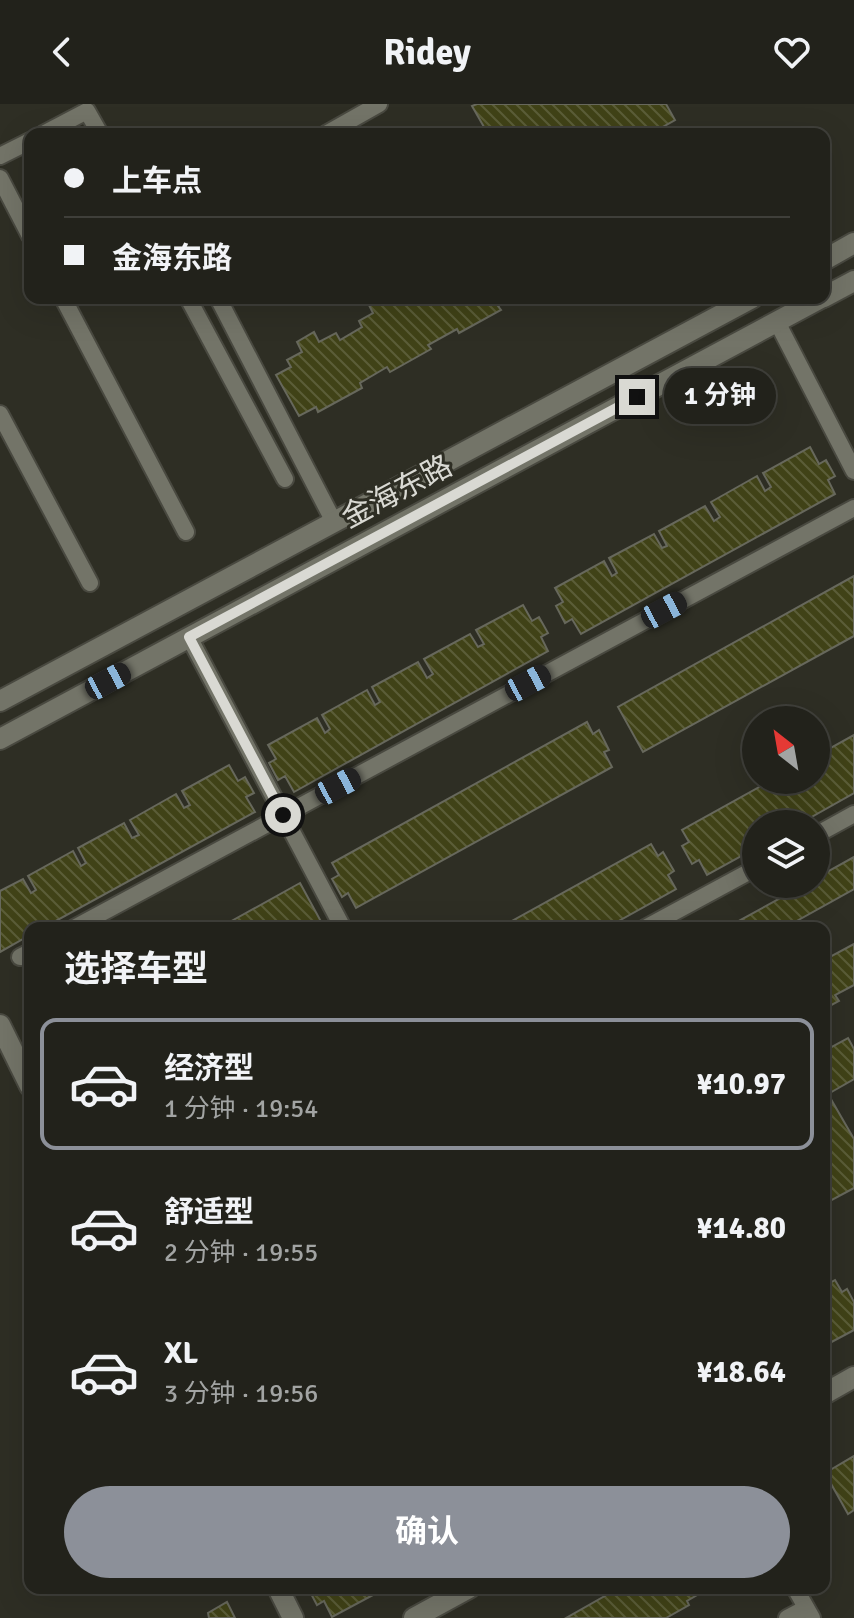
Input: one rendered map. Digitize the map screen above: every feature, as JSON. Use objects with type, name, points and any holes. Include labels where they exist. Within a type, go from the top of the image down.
[{"type":"main road","points":[[830,257],[854,243]]},
{"type":"main road","name":"金海东路","points":[[830,293],[854,281]]},
{"type":"main road","name":"金海东路","points":[[0,701],[741,304]]},
{"type":"main road","name":"金海东路","points":[[0,739],[810,304]]},
{"type":"main road","points":[[0,1025],[24,1074]]},
{"type":"main road","points":[[830,1391],[854,1377]]},
{"type":"main road","points":[[281,1594],[293,1618]]},
{"type":"main road","points":[[414,1618],[458,1594]]},
{"type":"lane","points":[[337,128],[379,104]]},
{"type":"lane","points":[[54,128],[87,111],[97,128]]},
{"type":"lane","points":[[0,156],[24,144]]},
{"type":"lane","points":[[0,178],[24,224]]},
{"type":"lane","points":[[66,304],[186,532]]},
{"type":"lane","points":[[191,304],[285,479]]},
{"type":"lane","points":[[221,304],[334,522]]},
{"type":"lane","points":[[777,322],[854,471]]},
{"type":"lane","points":[[0,414],[90,583]]},
{"type":"lane","points":[[85,922],[854,508]]},
{"type":"lane","points":[[189,637],[340,922]]},
{"type":"lane","points":[[830,827],[854,814]]},
{"type":"lane","points":[[656,922],[742,876]]},
{"type":"lane","points":[[787,1618],[809,1613],[798,1594]]},
{"type":"building","points":[[666,104],[675,120],[661,128],[485,128],[472,106]]},
{"type":"building","points":[[368,304],[502,304],[498,306],[501,310],[459,333],[457,329],[428,345],[431,349],[390,372],[387,367],[360,383],[362,388],[318,412],[316,407],[299,416],[276,375],[291,367],[287,360],[302,352],[297,342],[314,332],[319,342],[336,333],[340,340],[362,327],[359,321],[373,313]]},
{"type":"building","points":[[810,447],[819,464],[826,460],[835,476],[828,480],[835,494],[581,634],[572,619],[565,623],[556,606],[563,602],[555,588],[604,561],[612,576],[617,573],[609,558],[654,534],[662,548],[667,546],[659,531],[705,506],[714,521],[720,517],[711,502],[757,476],[765,491],[771,487],[763,473]]},
{"type":"building","points":[[854,576],[854,636],[643,752],[618,707]]},
{"type":"building","points":[[523,605],[532,621],[539,617],[548,633],[541,637],[548,651],[294,792],[285,776],[278,780],[269,763],[276,759],[268,745],[317,718],[325,733],[330,729],[322,715],[367,690],[375,705],[380,702],[372,687],[418,662],[427,678],[433,674],[424,659],[470,634],[478,647],[484,644],[476,630]]},
{"type":"building","points":[[587,722],[593,734],[599,730],[609,750],[604,752],[612,767],[356,908],[348,893],[342,897],[332,879],[339,875],[332,863]]},
{"type":"building","points":[[854,735],[854,793],[824,810],[742,810],[742,856],[707,875],[699,860],[692,864],[682,846],[689,842],[682,830],[747,794],[830,794],[830,748]]},
{"type":"building","points":[[229,765],[238,781],[245,777],[254,793],[246,797],[255,812],[54,922],[24,922],[24,938],[0,952],[0,891],[23,879],[31,893],[36,890],[28,876],[73,851],[81,866],[86,863],[78,848],[124,823],[132,838],[139,835],[130,820],[176,794],[184,808],[190,805],[182,791]]},
{"type":"building","points":[[651,844],[658,856],[663,852],[674,871],[668,875],[676,889],[617,922],[510,922]]},
{"type":"building","points":[[854,857],[854,889],[795,922],[737,922],[781,898],[830,898],[830,870]]},
{"type":"building","points":[[300,883],[321,922],[230,922]]},
{"type":"building","points":[[854,944],[854,985],[835,995],[839,1001],[830,1006],[830,957]]},
{"type":"building","points":[[848,1038],[854,1049],[854,1079],[830,1093],[830,1048]]},
{"type":"building","points":[[830,1097],[854,1139],[854,1188],[830,1201]]},
{"type":"building","points":[[835,1280],[842,1292],[847,1289],[854,1302],[854,1330],[830,1343],[830,1283]]},
{"type":"building","points":[[854,1456],[854,1510],[848,1514],[830,1482],[830,1470]]},
{"type":"building","points":[[311,1594],[375,1594],[332,1617],[324,1601],[317,1605]]},
{"type":"building","points":[[608,1594],[699,1594],[687,1601],[689,1605],[666,1618],[566,1618]]},
{"type":"building","points":[[227,1602],[235,1618],[209,1618],[208,1613]]},
{"type":"route","points":[[283,815],[189,637],[637,397]]}]
